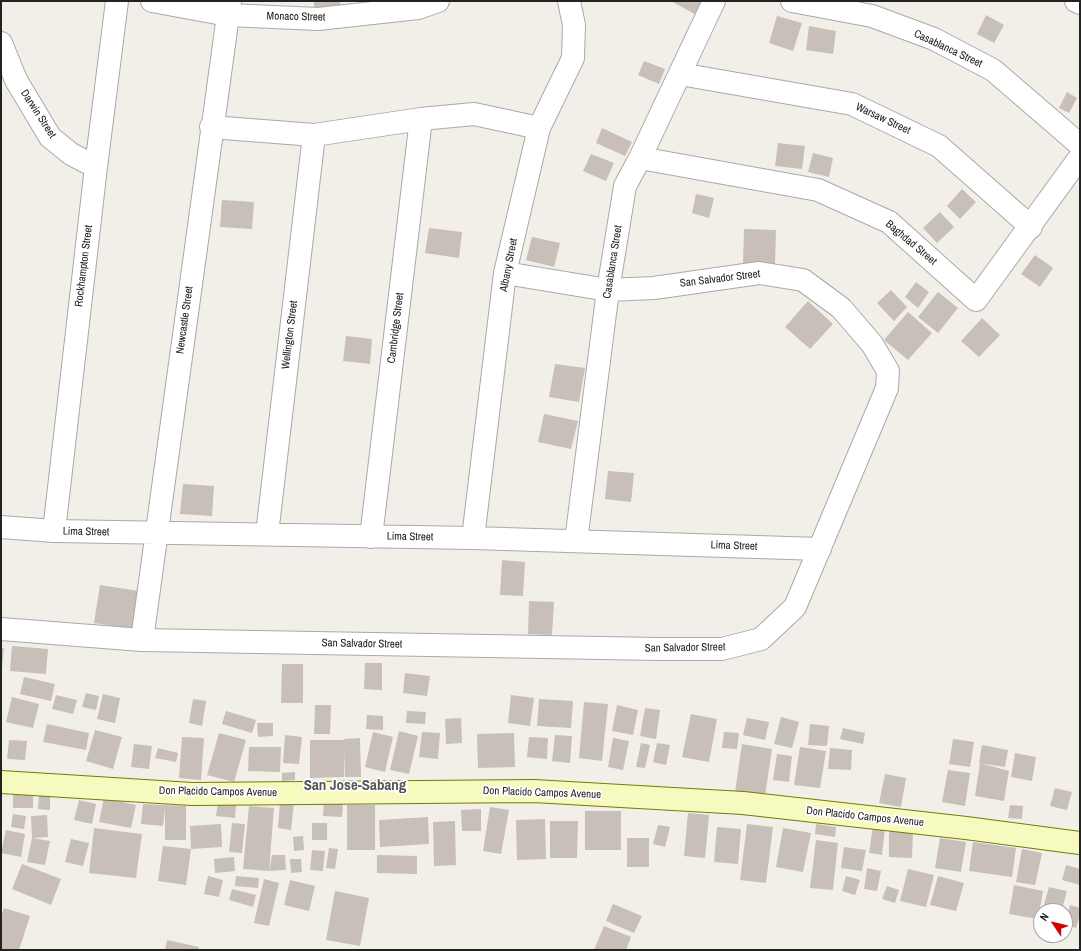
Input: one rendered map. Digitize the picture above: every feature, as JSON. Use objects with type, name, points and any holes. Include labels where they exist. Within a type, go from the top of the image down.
[{"type":"main road","name":"Don Placido Campos Avenue","points":[[1,782],[192,794],[534,791],[743,803],[966,828],[1080,843]]},
{"type":"street","name":"Rockhampton Street","points":[[54,531],[96,167],[117,1]]},
{"type":"street","name":"Monaco Street","points":[[152,1],[229,8],[318,19],[418,8],[438,1]]},
{"type":"street","name":"Albany Street","points":[[474,538],[505,273],[539,128],[573,58],[574,25],[569,1]]},
{"type":"street","name":"Casablanca Street","points":[[576,541],[608,290],[625,186],[640,158],[714,1]]},
{"type":"street","name":"Casablanca Street","points":[[792,1],[872,16],[934,40],[994,70],[1080,145]]},
{"type":"street","points":[[1076,1],[1080,3]]},
{"type":"street","name":"Newcastle Street","points":[[142,640],[211,127],[229,8]]},
{"type":"street","name":"Darwin Street","points":[[1,43],[16,80],[50,137],[71,154],[96,167]]},
{"type":"street","name":"Warsaw Street","points":[[680,74],[852,104],[940,146],[1031,227]]},
{"type":"street","points":[[211,127],[314,135],[421,119],[474,114],[539,128]]},
{"type":"street","name":"Cambridge Street","points":[[371,536],[421,119]]},
{"type":"street","name":"Wellington Street","points":[[267,534],[314,135]]},
{"type":"street","name":"Baghdad Street","points":[[640,158],[818,190],[889,222],[976,300],[1031,227],[1080,157]]},
{"type":"street","name":"San Salvador Street","points":[[1,629],[142,640],[722,649],[762,638],[795,608],[887,388],[888,371],[872,344],[841,308],[803,280],[759,273],[654,288],[608,290],[505,273]]},
{"type":"street","name":"Lima Street","points":[[1,527],[54,531],[474,538],[820,549]]},
{"type":"building","points":[[314,1],[340,1],[341,6],[314,8]]},
{"type":"building","points":[[671,1],[707,1],[698,16]]},
{"type":"building","points":[[986,15],[1004,25],[994,43],[977,34]]},
{"type":"building","points":[[777,16],[802,23],[793,51],[769,43]]},
{"type":"building","points":[[809,26],[836,31],[833,54],[806,50]]},
{"type":"building","points":[[644,61],[665,69],[659,84],[638,75]]},
{"type":"building","points":[[1067,92],[1077,98],[1069,113],[1059,108]]},
{"type":"building","points":[[602,128],[632,142],[625,156],[596,143]]},
{"type":"building","points":[[778,143],[805,146],[802,169],[775,166]]},
{"type":"building","points":[[813,153],[833,158],[829,177],[808,172]]},
{"type":"building","points":[[591,154],[614,163],[606,181],[583,171]]},
{"type":"building","points":[[962,189],[976,202],[960,219],[947,206]]},
{"type":"building","points":[[696,194],[714,198],[709,218],[692,213]]},
{"type":"building","points":[[222,200],[254,202],[252,229],[220,227]]},
{"type":"building","points":[[940,212],[954,227],[937,243],[923,228]]},
{"type":"building","points":[[429,228],[462,232],[459,258],[425,253]]},
{"type":"building","points":[[744,229],[776,230],[775,264],[743,264]]},
{"type":"building","points":[[532,237],[560,243],[554,267],[526,260]]},
{"type":"building","points":[[1035,255],[1053,268],[1040,287],[1021,274]]},
{"type":"building","points":[[916,282],[929,292],[918,308],[905,297]]},
{"type":"building","points":[[891,290],[907,307],[894,321],[877,303]]},
{"type":"building","points":[[938,292],[958,308],[938,333],[918,317]]},
{"type":"building","points":[[808,301],[833,324],[810,349],[785,327]]},
{"type":"building","points":[[908,312],[932,333],[908,360],[884,340]]},
{"type":"building","points":[[982,318],[1000,335],[979,357],[961,341]]},
{"type":"building","points":[[346,336],[372,339],[370,364],[343,361]]},
{"type":"building","points":[[555,364],[585,368],[579,402],[549,397]]},
{"type":"building","points":[[544,414],[578,421],[571,449],[538,442]]},
{"type":"building","points":[[608,471],[634,473],[631,502],[605,499]]},
{"type":"building","points":[[183,484],[214,486],[212,516],[180,514]]},
{"type":"building","points":[[502,560],[525,562],[523,596],[500,595]]},
{"type":"building","points":[[100,585],[139,591],[133,629],[94,623]]},
{"type":"building","points":[[529,601],[554,602],[552,635],[528,634]]},
{"type":"building","points":[[12,646],[48,649],[46,674],[10,671]]},
{"type":"building","points":[[1,648],[4,648],[2,669],[1,669]]},
{"type":"building","points":[[365,663],[382,663],[382,690],[364,689]]},
{"type":"building","points":[[282,664],[303,664],[303,703],[281,703]]},
{"type":"building","points":[[405,673],[430,676],[427,696],[403,693]]},
{"type":"building","points":[[24,677],[55,684],[51,701],[20,694]]},
{"type":"building","points":[[86,693],[99,696],[96,710],[82,707]]},
{"type":"building","points":[[103,694],[120,698],[115,723],[97,719]]},
{"type":"building","points":[[56,695],[77,700],[73,714],[52,709]]},
{"type":"building","points":[[511,695],[534,698],[530,726],[508,723]]},
{"type":"building","points":[[12,697],[39,704],[33,728],[6,722]]},
{"type":"building","points":[[193,699],[206,701],[202,726],[189,723]]},
{"type":"building","points":[[539,699],[573,701],[571,728],[537,726]]},
{"type":"building","points":[[584,702],[608,704],[602,761],[579,758]]},
{"type":"building","points":[[315,705],[331,705],[330,734],[314,734]]},
{"type":"building","points":[[617,705],[638,710],[633,735],[612,731]]},
{"type":"building","points":[[645,708],[660,710],[656,739],[640,736]]},
{"type":"building","points":[[226,711],[256,720],[252,733],[222,724]]},
{"type":"building","points":[[407,711],[426,712],[425,724],[406,723]]},
{"type":"building","points":[[691,714],[717,719],[709,762],[682,757]]},
{"type":"building","points":[[367,715],[383,716],[383,730],[366,729]]},
{"type":"building","points":[[781,717],[799,722],[792,748],[774,744]]},
{"type":"building","points":[[461,718],[462,743],[446,744],[445,719]]},
{"type":"building","points":[[747,718],[769,722],[765,740],[743,735]]},
{"type":"building","points":[[257,723],[273,723],[273,736],[258,737]]},
{"type":"building","points":[[47,724],[89,733],[86,750],[43,742]]},
{"type":"building","points":[[810,724],[829,726],[827,746],[808,745]]},
{"type":"building","points":[[843,728],[865,733],[863,744],[840,739]]},
{"type":"building","points":[[95,730],[122,737],[113,769],[86,761]]},
{"type":"building","points":[[399,731],[418,736],[409,774],[390,770]]},
{"type":"building","points":[[373,732],[393,737],[385,772],[365,767]]},
{"type":"building","points":[[422,732],[440,733],[438,759],[419,757]]},
{"type":"building","points":[[724,732],[739,733],[737,749],[722,748]]},
{"type":"building","points":[[219,733],[246,740],[234,782],[207,775]]},
{"type":"building","points":[[514,733],[515,767],[478,768],[477,734]]},
{"type":"building","points":[[285,735],[302,737],[299,764],[283,763]]},
{"type":"building","points":[[555,735],[572,736],[570,763],[552,761]]},
{"type":"building","points":[[182,737],[204,738],[201,780],[179,778]]},
{"type":"building","points":[[529,737],[548,738],[547,759],[527,757]]},
{"type":"building","points":[[360,738],[361,777],[345,777],[344,751],[344,777],[310,778],[310,740],[344,740]]},
{"type":"building","points":[[613,738],[629,741],[623,770],[608,767]]},
{"type":"building","points":[[953,739],[974,742],[970,767],[949,764]]},
{"type":"building","points":[[9,740],[27,741],[25,760],[7,759]]},
{"type":"building","points":[[641,743],[650,745],[645,768],[636,767]]},
{"type":"building","points":[[657,743],[670,745],[666,765],[653,762]]},
{"type":"building","points":[[134,744],[152,746],[149,769],[131,767]]},
{"type":"building","points":[[742,744],[772,749],[765,796],[735,792]]},
{"type":"building","points":[[982,745],[1008,750],[1005,767],[979,763]]},
{"type":"building","points":[[249,747],[281,747],[280,772],[248,771]]},
{"type":"building","points":[[800,747],[826,751],[820,788],[794,785]]},
{"type":"building","points":[[158,748],[178,753],[176,762],[155,758]]},
{"type":"building","points":[[830,748],[852,750],[851,770],[828,769]]},
{"type":"building","points":[[1015,753],[1036,757],[1032,781],[1011,777]]},
{"type":"building","points":[[777,754],[792,756],[789,782],[773,780]]},
{"type":"building","points":[[980,763],[1009,771],[1004,801],[975,796]]},
{"type":"building","points":[[948,770],[970,773],[965,806],[942,802]]},
{"type":"building","points":[[295,772],[295,780],[282,781],[282,773]]},
{"type":"building","points":[[885,774],[906,778],[901,807],[879,803]]},
{"type":"building","points":[[1055,788],[1072,792],[1067,810],[1050,806]]},
{"type":"building","points":[[13,792],[33,793],[33,808],[13,808]]},
{"type":"building","points":[[39,793],[50,793],[50,810],[38,809]]},
{"type":"building","points":[[104,798],[136,805],[131,828],[99,822]]},
{"type":"building","points":[[79,800],[96,804],[92,824],[74,820]]},
{"type":"building","points":[[324,801],[343,803],[342,817],[323,816]]},
{"type":"building","points":[[218,802],[236,805],[235,818],[216,816]]},
{"type":"building","points":[[280,802],[294,803],[291,830],[278,828]]},
{"type":"building","points":[[143,804],[186,806],[186,840],[165,840],[165,808],[163,826],[141,824]]},
{"type":"building","points":[[347,805],[375,805],[375,850],[347,850]]},
{"type":"building","points":[[1010,805],[1023,806],[1022,819],[1008,818]]},
{"type":"building","points":[[249,806],[274,808],[269,871],[243,869]]},
{"type":"building","points":[[490,807],[509,810],[501,854],[483,851]]},
{"type":"building","points":[[481,809],[481,831],[462,831],[461,810]]},
{"type":"building","points":[[585,811],[621,811],[621,850],[585,850]]},
{"type":"building","points":[[688,813],[709,815],[705,858],[684,856]]},
{"type":"building","points":[[13,814],[26,816],[24,829],[11,827]]},
{"type":"building","points":[[47,815],[48,837],[32,838],[31,816]]},
{"type":"building","points":[[428,817],[429,844],[380,847],[379,820]]},
{"type":"building","points":[[545,819],[546,859],[517,860],[516,820]]},
{"type":"building","points":[[455,821],[456,865],[434,866],[433,822]]},
{"type":"building","points":[[550,821],[578,821],[577,858],[550,858]]},
{"type":"building","points":[[232,823],[245,824],[242,853],[229,852]]},
{"type":"building","points":[[312,823],[327,823],[327,840],[312,840]]},
{"type":"building","points":[[221,824],[222,847],[191,849],[190,826]]},
{"type":"building","points":[[747,824],[773,827],[766,883],[740,880]]},
{"type":"building","points":[[816,824],[836,827],[835,837],[815,834]]},
{"type":"building","points":[[658,825],[670,827],[665,847],[653,844]]},
{"type":"building","points":[[873,826],[885,828],[882,855],[869,853]]},
{"type":"building","points":[[717,827],[741,829],[738,864],[714,862]]},
{"type":"building","points":[[94,828],[142,834],[136,878],[89,873]]},
{"type":"building","points":[[783,828],[811,833],[803,872],[776,867]]},
{"type":"building","points":[[6,830],[25,834],[21,857],[1,853]]},
{"type":"building","points":[[889,831],[913,832],[912,858],[889,857]]},
{"type":"building","points":[[303,836],[304,850],[294,851],[293,837]]},
{"type":"building","points":[[32,838],[50,841],[45,865],[27,862]]},
{"type":"building","points":[[627,838],[649,838],[649,867],[627,867]]},
{"type":"building","points":[[940,838],[966,842],[961,872],[935,868]]},
{"type":"building","points":[[71,839],[89,843],[83,866],[65,862]]},
{"type":"building","points":[[816,840],[838,843],[833,890],[810,888]]},
{"type":"building","points":[[973,842],[1016,848],[1012,877],[969,871]]},
{"type":"building","points":[[163,846],[191,849],[186,885],[158,881]]},
{"type":"building","points":[[844,847],[866,850],[862,871],[841,868]]},
{"type":"building","points":[[329,848],[338,849],[335,869],[326,868]]},
{"type":"building","points":[[1022,849],[1042,853],[1035,885],[1016,882]]},
{"type":"building","points":[[312,850],[325,851],[323,871],[310,870]]},
{"type":"building","points":[[272,855],[285,855],[286,870],[269,871]]},
{"type":"building","points":[[377,855],[417,856],[417,874],[377,873]]},
{"type":"building","points":[[234,857],[235,871],[215,873],[214,859]]},
{"type":"building","points":[[290,859],[301,859],[302,872],[291,873]]},
{"type":"building","points":[[22,864],[61,879],[51,905],[12,889]]},
{"type":"building","points":[[1066,865],[1080,869],[1080,885],[1062,880]]},
{"type":"building","points":[[867,868],[881,871],[877,891],[864,889]]},
{"type":"building","points":[[908,869],[934,875],[926,907],[900,901]]},
{"type":"building","points":[[208,876],[223,880],[219,897],[204,894]]},
{"type":"building","points":[[236,876],[259,878],[258,888],[235,886]]},
{"type":"building","points":[[846,876],[860,880],[855,895],[842,891]]},
{"type":"building","points":[[938,876],[964,883],[956,911],[930,905]]},
{"type":"building","points":[[264,879],[279,883],[269,926],[254,923]]},
{"type":"building","points":[[290,880],[315,886],[309,911],[284,905]]},
{"type":"building","points":[[1014,885],[1043,891],[1041,903],[1033,903],[1033,918],[1009,914]]},
{"type":"building","points":[[887,886],[899,890],[895,903],[882,899]]},
{"type":"building","points":[[1049,887],[1067,891],[1064,903],[1045,903]]},
{"type":"building","points":[[232,889],[256,895],[253,907],[229,900]]},
{"type":"building","points":[[335,891],[369,898],[360,946],[326,940]]},
{"type":"building","points":[[613,904],[642,916],[634,933],[606,921]]},
{"type":"building","points":[[1073,906],[1080,908],[1080,916],[1076,928],[1073,927]]},
{"type":"building","points":[[4,908],[30,916],[19,950],[1,949],[1,917]]},
{"type":"building","points":[[604,926],[631,937],[626,950],[594,950]]},
{"type":"building","points":[[167,940],[199,947],[198,950],[165,950]]},
{"type":"district","name":"San Jose-Sabang","points":[[355,786]]}]
